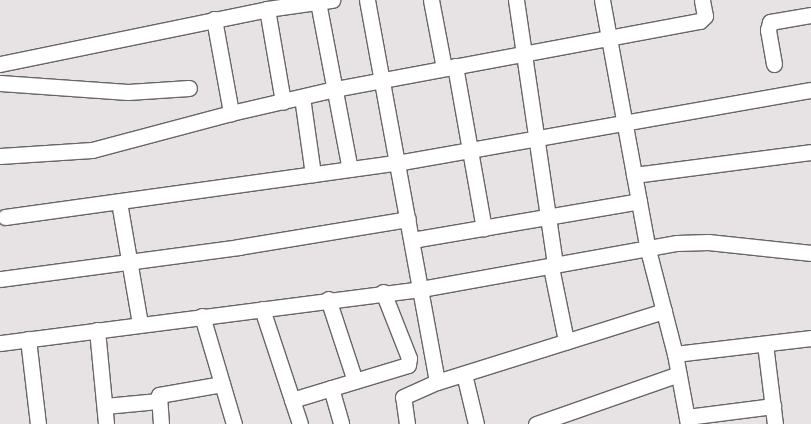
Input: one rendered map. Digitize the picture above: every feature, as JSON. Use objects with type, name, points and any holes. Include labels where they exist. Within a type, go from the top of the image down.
[{"type":"street","points":[[367,0],[380,81],[412,240],[437,382]]},
{"type":"street","points":[[431,0],[471,149],[484,228]]},
{"type":"street","points":[[516,0],[548,217],[553,266],[566,341]]},
{"type":"street","points":[[602,0],[610,37],[647,246],[679,374],[687,421],[773,406]]},
{"type":"street","points":[[0,156],[92,150],[231,113],[302,97],[449,67],[700,21],[705,16],[702,0]]},
{"type":"street","points":[[0,64],[214,19],[267,9],[325,1],[335,90],[350,169]]},
{"type":"street","points":[[267,9],[283,102]]},
{"type":"street","points":[[774,64],[768,30],[770,22],[811,15]]},
{"type":"street","points":[[214,19],[231,113]]},
{"type":"street","points":[[0,82],[128,92],[189,88]]},
{"type":"street","points":[[5,217],[396,163],[624,121],[811,90]]},
{"type":"street","points":[[302,97],[313,174]]},
{"type":"street","points":[[634,175],[811,152]]},
{"type":"street","points":[[412,240],[638,201]]},
{"type":"street","points":[[119,202],[140,324]]},
{"type":"street","points":[[0,279],[130,262],[408,219]]},
{"type":"street","points":[[0,343],[328,299],[421,289],[553,266],[647,246],[708,242],[811,253]]},
{"type":"street","points":[[292,400],[355,381],[410,362],[383,292]]},
{"type":"street","points":[[328,299],[355,381]]},
{"type":"street","points":[[262,309],[300,424]]},
{"type":"street","points":[[407,424],[403,397],[437,382],[664,311]]},
{"type":"street","points":[[202,316],[234,424]]},
{"type":"street","points":[[96,330],[106,424]]},
{"type":"street","points":[[674,354],[811,338]]},
{"type":"street","points":[[28,339],[38,424]]},
{"type":"street","points":[[764,344],[775,424]]},
{"type":"street","points":[[464,374],[476,424]]},
{"type":"street","points":[[539,424],[679,374]]},
{"type":"street","points":[[162,424],[158,401],[162,393],[222,384]]},
{"type":"street","points":[[331,388],[341,424]]},
{"type":"street","points":[[105,406],[158,401]]}]
